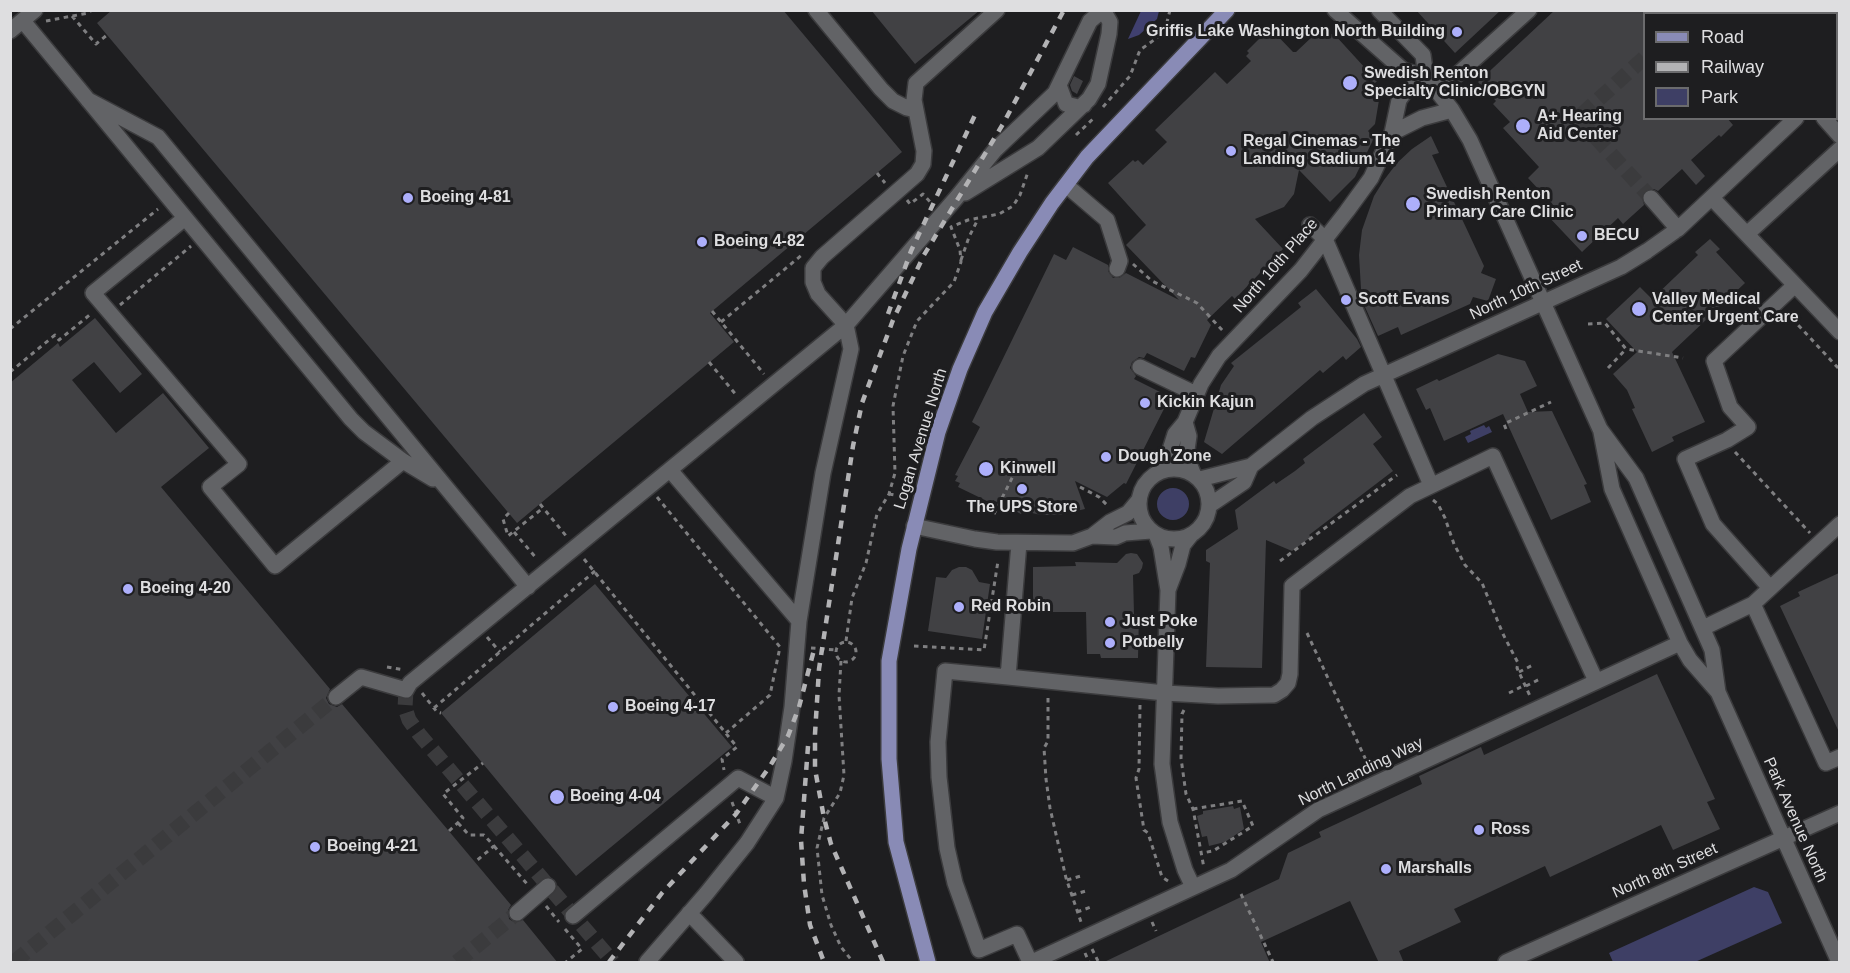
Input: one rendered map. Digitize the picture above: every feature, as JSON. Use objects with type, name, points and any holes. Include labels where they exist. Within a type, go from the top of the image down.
[{"type":"main road","name":"Logan Avenue North","points":[[928,963],[896,842],[889,759],[888,661],[914,526],[938,432],[960,369],[985,312],[1020,252],[1088,157],[1227,10]]},
{"type":"street","points":[[816,10],[881,89],[893,101],[916,110]]},
{"type":"street","points":[[647,963],[747,843],[776,798],[792,707],[799,621],[823,473],[850,349],[846,326],[818,294],[813,282],[813,268],[892,185],[916,174],[923,164],[924,151],[914,100],[916,83],[998,10]]},
{"type":"street","points":[[336,697],[361,677],[406,690],[412,681],[846,326],[938,214],[957,197],[994,150],[1055,93],[1090,21],[1103,10],[1110,22],[1109,34],[1098,84],[1084,105],[1038,148],[957,197]]},
{"type":"street","name":"Park Avenue North","points":[[1335,10],[1402,70],[1426,77],[1452,110],[1470,140],[1600,429],[1636,478],[1712,650],[1718,692],[1839,963]]},
{"type":"street","name":"Park Avenue North","points":[[1379,10],[1423,54],[1426,77]]},
{"type":"street","points":[[1437,89],[1458,75],[1529,10]]},
{"type":"street","points":[[10,31],[30,21],[88,100],[351,419],[364,432],[403,461],[444,485]]},
{"type":"street","name":"North 10th Place","points":[[1164,469],[1175,434],[1185,422],[1196,394],[1219,356],[1301,270],[1371,178],[1392,133],[1400,100],[1404,93],[1426,77]]},
{"type":"street","points":[[1059,86],[1066,104],[1078,107],[1084,105]]},
{"type":"street","points":[[88,100],[158,137],[528,586]]},
{"type":"street","points":[[1392,133],[1422,118],[1452,110]]},
{"type":"street","name":"North 10th Street","points":[[1196,476],[1251,466],[1312,418],[1364,384],[1621,267],[1678,229],[1794,120]]},
{"type":"street","points":[[1826,120],[1839,136]]},
{"type":"street","points":[[1747,234],[1839,149]]},
{"type":"street","points":[[1066,185],[1107,220],[1119,265]]},
{"type":"street","points":[[1651,198],[1678,229]]},
{"type":"street","points":[[1712,198],[1839,332]]},
{"type":"street","points":[[185,218],[93,293],[239,464],[210,487],[275,566],[403,461]]},
{"type":"street","points":[[1310,225],[1325,239],[1430,491]]},
{"type":"street","points":[[1770,588],[1713,524],[1685,459],[1727,440],[1748,427],[1730,407],[1714,361],[1795,285]]},
{"type":"street","points":[[1140,367],[1196,394]]},
{"type":"street","name":"North 10th Place","points":[[1185,422],[1189,436],[1188,460],[1196,476]]},
{"type":"street","name":"Park Avenue North","points":[[1600,429],[1612,489],[1680,642],[1690,660],[1718,692]]},
{"type":"street","points":[[1031,963],[1017,933],[979,950],[955,883],[940,801],[938,742],[945,671],[1165,693],[1274,695],[1288,683],[1290,674],[1292,586],[1410,496],[1430,491],[1493,456],[1596,681]]},
{"type":"street","name":"North 10th Street","points":[[1210,505],[1244,482],[1251,466]]},
{"type":"street","points":[[1168,590],[1183,545],[1205,521],[1210,505],[1209,495],[1196,476],[1184,469],[1164,469],[1146,481],[1138,501],[1139,512],[1144,522],[1154,532],[1161,548],[1168,590],[1161,764],[1175,841],[1193,887]]},
{"type":"street","points":[[670,470],[799,621]]},
{"type":"street","points":[[914,526],[975,539],[1019,543],[1072,543],[1092,536],[1110,522],[1128,513],[1138,501]]},
{"type":"street","points":[[1703,628],[1753,604],[1839,524]]},
{"type":"street","points":[[1092,536],[1116,537],[1125,533],[1154,532],[1172,539],[1191,535]]},
{"type":"street","points":[[1008,677],[1019,543]]},
{"type":"street","points":[[1753,604],[1826,763],[1839,757]]},
{"type":"street","name":"North Landing Way","points":[[1031,963],[1231,870],[1318,810],[1680,642]]},
{"type":"street","points":[[573,916],[738,778],[776,798]]},
{"type":"street","name":"North 8th Street","points":[[1506,963],[1839,813]]},
{"type":"street","points":[[517,913],[548,886]]},
{"type":"street","points":[[689,913],[736,963]]},
{"type":"path","points":[[30,21],[47,21],[88,13],[92,10]]},
{"type":"path","points":[[1069,140],[1087,126],[1130,76],[1140,50],[1161,35],[1170,10]]},
{"type":"path","points":[[72,16],[96,44],[107,34]]},
{"type":"path","points":[[938,214],[978,218],[999,214],[1013,206],[1029,171]]},
{"type":"path","points":[[877,173],[910,204],[923,194],[960,250],[961,262]]},
{"type":"path","points":[[10,329],[163,204]]},
{"type":"path","points":[[846,641],[852,598],[866,563],[877,514],[889,494],[895,473],[893,406],[903,356],[917,321],[954,282],[978,218]]},
{"type":"path","points":[[721,322],[806,252]]},
{"type":"path","points":[[1119,265],[1133,264],[1152,281],[1197,303],[1233,342]]},
{"type":"path","points":[[1783,309],[1839,370]]},
{"type":"path","points":[[712,311],[764,374],[772,368]]},
{"type":"path","points":[[1588,324],[1605,323],[1626,349],[1683,358]]},
{"type":"path","points":[[1608,368],[1626,349]]},
{"type":"path","points":[[709,362],[737,396]]},
{"type":"path","points":[[1506,429],[1503,424],[1551,402]]},
{"type":"path","points":[[1735,452],[1812,534]]},
{"type":"path","points":[[994,514],[1020,462]]},
{"type":"path","points":[[1280,561],[1396,475]]},
{"type":"path","points":[[1080,487],[1099,497],[1108,506]]},
{"type":"path","points":[[1430,491],[1465,565],[1482,583],[1518,663],[1519,672],[1531,699]]},
{"type":"path","points":[[889,494],[900,496],[906,493]]},
{"type":"path","points":[[657,497],[780,647],[770,695],[726,733]]},
{"type":"path","points":[[540,504],[737,747],[722,759],[736,814],[747,843]]},
{"type":"path","points":[[509,513],[503,519],[508,536],[543,508]]},
{"type":"path","points":[[514,532],[538,561]]},
{"type":"path","points":[[914,646],[984,650],[998,561]]},
{"type":"path","points":[[434,708],[595,572]]},
{"type":"path","points":[[1307,633],[1372,773]]},
{"type":"path","points":[[846,641],[854,645],[856,654],[850,662],[841,661],[837,657],[836,650],[839,644],[846,641]]},
{"type":"path","points":[[841,661],[839,695],[844,775],[840,793],[824,818],[817,848],[822,895],[831,925],[841,947],[853,963]]},
{"type":"path","points":[[1519,672],[1535,664]]},
{"type":"path","points":[[383,667],[404,670]]},
{"type":"path","points":[[1509,693],[1542,678]]},
{"type":"path","points":[[1048,698],[1048,741],[1044,748],[1050,808],[1067,880],[1084,929]]},
{"type":"path","points":[[1140,711],[1139,769],[1136,778],[1144,830],[1148,833],[1162,877],[1168,879]]},
{"type":"path","points":[[1182,714],[1181,758],[1186,794],[1193,809],[1204,865]]},
{"type":"path","points":[[449,831],[463,818],[443,794],[483,764]]},
{"type":"path","points":[[1193,809],[1242,801],[1253,826],[1214,851],[1202,853]]},
{"type":"path","points":[[458,823],[469,835],[484,835],[494,846],[475,862]]},
{"type":"path","points":[[1067,880],[1081,876]]},
{"type":"path","points":[[1072,895],[1086,891]]},
{"type":"path","points":[[1241,894],[1273,963]]},
{"type":"path","points":[[1077,912],[1091,907]]},
{"type":"path","points":[[1151,921],[1156,931]]},
{"type":"path","points":[[1091,948],[1098,961]]},
{"type":"path","points":[[1083,950],[1089,962]]},
{"type":"green space","points":[[1484,425],[1486,428],[1489,426],[1492,432],[1468,443],[1465,437],[1471,434],[1470,431]]},
{"type":"green space","points":[[1173,488],[1184,493],[1189,504],[1184,515],[1173,520],[1162,515],[1157,504],[1162,493]]},
{"type":"green space","points":[[1754,887],[1768,892],[1782,923],[1695,962],[1613,962],[1609,953]]},
{"type":"shaded area","points":[[1141,11],[1159,11],[1157,19],[1139,35],[1128,39]]},
{"type":"building","name":"Boeing 4-81","points":[[112,10],[783,10],[902,152],[710,313],[734,342],[517,523],[97,23]]},
{"type":"building","points":[[871,10],[980,10],[915,64]]},
{"type":"building","name":"Griffis Lake Washington North Building","points":[[1416,10],[1501,10],[1455,53]]},
{"type":"building","points":[[1555,10],[1644,10],[1643,120],[1729,120],[1733,125],[1691,160],[1705,176],[1696,185],[1682,169],[1658,191],[1645,190],[1642,195],[1644,205],[1623,224],[1618,218],[1582,252],[1546,214],[1554,206],[1528,178],[1539,167],[1503,128],[1510,122],[1493,104],[1496,101],[1478,82]]},
{"type":"building","points":[[1270,28],[1293,52],[1296,52],[1314,35],[1334,34],[1377,81],[1373,85],[1379,100],[1375,124],[1368,131],[1374,138],[1355,177],[1330,202],[1299,170],[1294,194],[1284,207],[1255,219],[1283,249],[1235,299],[1232,296],[1207,320],[1211,325],[1195,358],[1191,357],[1184,371],[1147,353],[1144,358],[1139,357],[1132,362],[1130,368],[1136,376],[1134,379],[1170,397],[1126,484],[1124,483],[1107,497],[1075,481],[1085,509],[1059,515],[1041,515],[1023,511],[1021,514],[993,500],[991,503],[958,487],[960,483],[955,481],[958,476],[955,475],[980,427],[972,422],[1054,254],[1066,260],[1073,247],[1108,265],[1108,271],[1113,278],[1119,278],[1126,273],[1179,300],[1126,245],[1146,225],[1108,183],[1133,160],[1135,162],[1138,160],[1143,165],[1167,142],[1155,130],[1215,72],[1227,84],[1251,61],[1246,56],[1249,53],[1247,51]]},
{"type":"building","points":[[1074,76],[1083,81],[1077,94],[1072,91],[1070,85]]},
{"type":"building","points":[[1431,136],[1439,153],[1432,155],[1484,266],[1481,273],[1496,279],[1488,301],[1473,297],[1470,304],[1401,335],[1398,327],[1378,336],[1365,307],[1361,289],[1359,255],[1362,230],[1374,196],[1384,180],[1397,163]]},
{"type":"building","points":[[1710,239],[1720,249],[1716,252],[1745,283],[1672,352],[1705,422],[1672,437],[1674,441],[1652,452],[1632,409],[1635,408],[1627,390],[1613,374],[1637,352],[1606,319],[1640,287],[1652,299],[1698,255],[1695,252]]},
{"type":"building","points":[[1316,289],[1361,347],[1346,360],[1343,356],[1323,373],[1320,370],[1222,454],[1204,442],[1221,385],[1234,366],[1231,363],[1301,307],[1298,303]]},
{"type":"building","name":"Boeing 4-20","points":[[95,318],[142,374],[120,393],[94,362],[72,380],[116,433],[163,393],[209,448],[161,487],[330,689],[326,698],[329,704],[337,707],[342,704],[511,905],[508,910],[509,919],[514,922],[523,920],[558,963],[10,963],[10,383],[58,343],[60,347]]},
{"type":"building","points":[[1498,354],[1525,361],[1537,386],[1520,394],[1528,412],[1552,411],[1587,484],[1584,485],[1591,502],[1551,520],[1503,414],[1444,441],[1430,408],[1426,410],[1416,389]]},
{"type":"building","points":[[1364,413],[1382,437],[1373,444],[1393,471],[1309,535],[1311,537],[1292,551],[1266,540],[1262,668],[1206,667],[1210,563],[1206,561],[1206,550],[1238,529],[1235,510],[1274,481],[1276,484],[1295,471],[1305,463],[1303,459]]},
{"type":"building","points":[[1126,554],[1137,554],[1143,563],[1139,573],[1133,575],[1134,614],[1139,614],[1138,658],[1101,658],[1100,654],[1087,654],[1086,612],[1033,612],[1033,567],[1076,566],[1075,562],[1117,563]]},
{"type":"building","name":"Red Robin","points":[[959,567],[972,570],[979,582],[990,584],[982,639],[928,631],[936,577],[946,578],[952,570]]},
{"type":"building","points":[[1839,573],[1839,732],[1780,606],[1800,596],[1798,592]]},
{"type":"building","name":"Boeing 4-17","points":[[595,584],[732,747],[576,876],[441,713]]},
{"type":"building","points":[[1657,674],[1715,799],[1707,802],[1720,829],[1673,850],[1661,825],[1550,877],[1545,866],[1454,909],[1461,922],[1399,951],[1404,963],[1379,963],[1350,901],[1261,942],[1270,963],[1102,963],[1279,879],[1288,853],[1321,837],[1319,832],[1422,784],[1419,776],[1481,747],[1484,755]]},
{"type":"building","points":[[1233,806],[1234,809],[1240,807],[1244,829],[1225,842],[1209,846],[1207,836],[1202,837],[1197,816],[1203,814],[1203,811]]},
{"type":"tunnel","points":[[1643,59],[1578,118],[1651,198]]},
{"type":"tunnel","points":[[406,690],[405,708],[409,720],[419,734],[613,962]]},
{"type":"tunnel","points":[[14,962],[336,697]]},
{"type":"tunnel","points":[[457,962],[517,913]]},
{"type":"railway","points":[[883,962],[831,844],[815,769],[819,669],[853,446],[862,403],[893,320],[924,255],[1003,124],[1064,10]]},
{"type":"railway","points":[[888,314],[911,251],[975,115]]},
{"type":"railway","points":[[609,962],[662,893],[736,814],[770,766],[788,736],[799,707],[815,646]]},
{"type":"railway","points":[[808,746],[801,840],[804,884],[810,925],[824,962]]},
{"type":"place","name":"Griffis Lake Washington North Building","points":[[1457,32]]},
{"type":"place","name":"Swedish Renton Specialty Clinic/OBGYN","points":[[1350,83]]},
{"type":"place","name":"A+ Hearing Aid Center","points":[[1523,126]]},
{"type":"place","name":"Regal Cinemas - The Landing Stadium 14","points":[[1231,151]]},
{"type":"place","name":"Boeing 4-81","points":[[408,198]]},
{"type":"place","name":"Swedish Renton Primary Care Clinic","points":[[1413,204]]},
{"type":"place","name":"BECU","points":[[1582,236]]},
{"type":"place","name":"Boeing 4-82","points":[[702,242]]},
{"type":"place","name":"Scott Evans","points":[[1346,300]]},
{"type":"place","name":"Valley Medical Center Urgent Care","points":[[1639,309]]},
{"type":"place","name":"Kickin Kajun","points":[[1145,403]]},
{"type":"place","name":"Dough Zone","points":[[1106,457]]},
{"type":"place","name":"Kinwell","points":[[986,469]]},
{"type":"place","name":"The UPS Store","points":[[1022,489]]},
{"type":"place","name":"Boeing 4-20","points":[[128,589]]},
{"type":"place","name":"Red Robin","points":[[959,607]]},
{"type":"place","name":"Just Poke","points":[[1110,622]]},
{"type":"place","name":"Potbelly","points":[[1110,643]]},
{"type":"place","name":"Boeing 4-17","points":[[613,707]]},
{"type":"place","name":"Boeing 4-04","points":[[557,797]]},
{"type":"place","name":"Ross","points":[[1479,830]]},
{"type":"place","name":"Boeing 4-21","points":[[315,847]]},
{"type":"place","name":"Marshalls","points":[[1386,869]]}]
